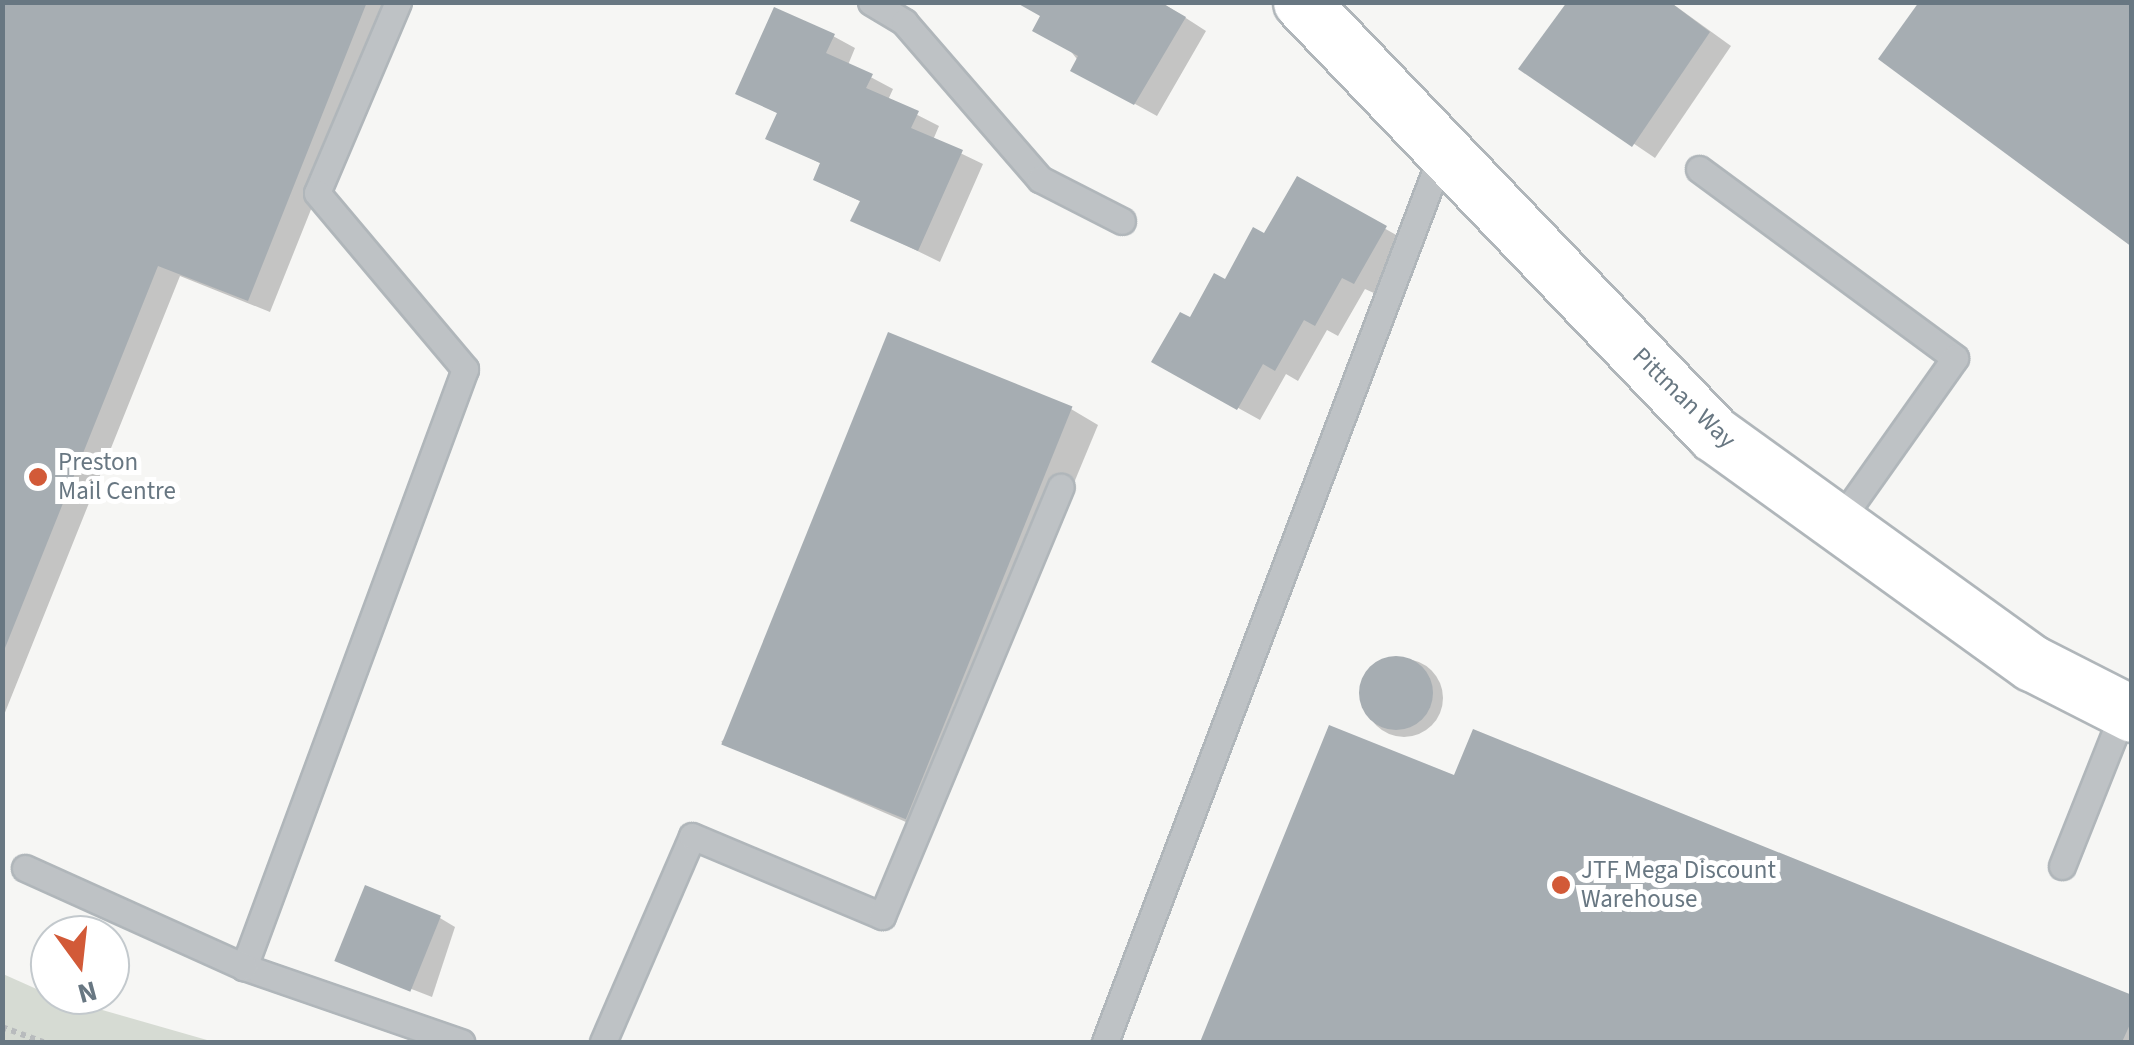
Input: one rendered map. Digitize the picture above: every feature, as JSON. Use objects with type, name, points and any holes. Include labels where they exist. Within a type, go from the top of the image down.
[{"type":"street","name":"Pittman Way","points":[[1301,2],[1714,434],[2032,664],[2128,712]]},
{"type":"lane","points":[[244,967],[465,370],[317,193],[398,2]]},
{"type":"lane","points":[[871,2],[904,22],[1040,179],[1122,221]]},
{"type":"lane","points":[[1105,1042],[1443,150]]},
{"type":"lane","points":[[1698,169],[1955,358],[1838,523]]},
{"type":"lane","points":[[604,1042],[692,836],[882,916],[1061,487]]},
{"type":"lane","points":[[2062,866],[2128,712]]},
{"type":"lane","points":[[25,868],[244,967],[461,1042]]},
{"type":"path","points":[[2,1027],[43,1042]]},
{"type":"shaded area","points":[[3,974],[30,986],[30,1015],[120,1015],[214,1042],[3,1042]]},
{"type":"building","name":"Preston Mail Centre","points":[[2,2],[367,2],[248,301],[158,266],[3,653]]},
{"type":"building","points":[[1015,2],[1160,2],[1186,17],[1134,105],[1070,71],[1078,56],[1032,31],[1040,16]]},
{"type":"building","points":[[1567,2],[1670,2],[1710,32],[1632,147],[1518,69]]},
{"type":"building","points":[[1919,2],[2132,2],[2132,247],[1878,59]]},
{"type":"building","points":[[774,7],[835,34],[826,53],[873,74],[866,88],[919,111],[911,128],[963,150],[918,251],[850,221],[860,201],[813,180],[820,163],[765,139],[777,113],[735,94]]},
{"type":"building","points":[[1297,176],[1387,226],[1354,284],[1342,278],[1315,326],[1304,320],[1275,371],[1263,364],[1237,410],[1151,362],[1180,312],[1190,317],[1214,273],[1225,279],[1253,227],[1264,233]]},
{"type":"building","points":[[888,332],[1073,407],[906,819],[721,745]]},
{"type":"building","points":[[1396,656],[1422,667],[1433,693],[1422,719],[1396,730],[1370,719],[1359,693],[1370,667]]},
{"type":"building","name":"JTF Mega Discount Warehouse","points":[[1329,725],[1454,775],[1473,729],[2132,995],[2132,1020],[2122,1042],[1200,1042]]},
{"type":"building","points":[[365,885],[441,916],[410,992],[334,961]]},
{"type":"place","name":"Preston Mail Centre","points":[[38,477]]},
{"type":"place","name":"JTF Mega Discount Warehouse","points":[[1561,885]]}]
